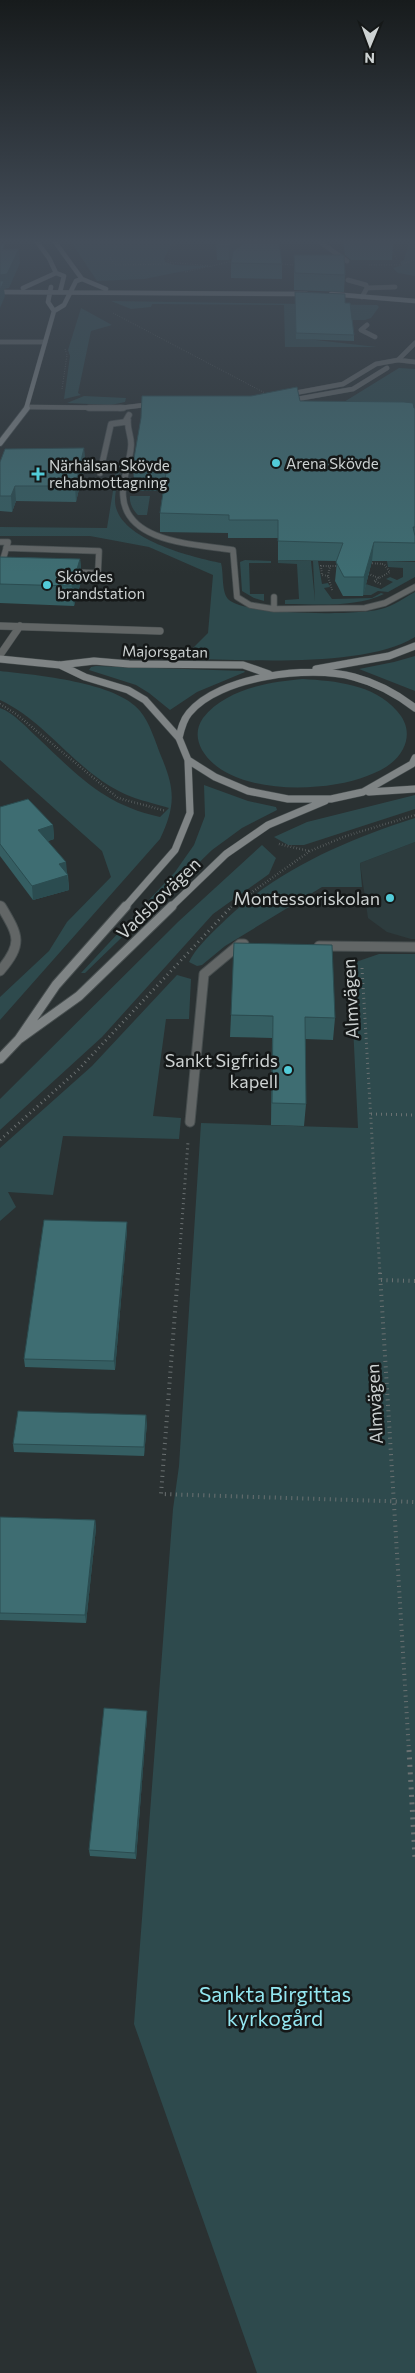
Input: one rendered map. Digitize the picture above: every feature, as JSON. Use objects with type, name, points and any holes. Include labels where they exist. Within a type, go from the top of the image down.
[{"type":"street","points":[[0,443],[27,407],[42,353]]},
{"type":"street","points":[[398,360],[405,353]]},
{"type":"street","points":[[272,397],[343,384],[376,364],[398,360],[415,362]]},
{"type":"street","points":[[283,403],[280,402],[353,389],[387,368]]},
{"type":"street","points":[[27,407],[120,408],[156,406],[138,408]]},
{"type":"street","points":[[120,408],[128,412],[126,433],[131,444],[122,502],[128,515],[146,533],[155,537],[233,550],[237,598],[250,605],[274,609],[365,608],[385,603],[415,587]]},
{"type":"street","points":[[100,473],[111,424],[128,420]]},
{"type":"street","points":[[0,542],[8,542],[0,570],[10,570]]},
{"type":"street","points":[[6,548],[99,551],[98,573],[59,572]]},
{"type":"street","points":[[274,597],[274,609]]},
{"type":"street","points":[[0,626],[160,631]]},
{"type":"street","points":[[0,655],[20,626]]},
{"type":"street","points":[[303,672],[381,658],[415,646]]},
{"type":"street","name":"Majorsgatan","points":[[0,659],[60,665],[94,661],[129,664],[243,665],[269,674]]},
{"type":"street","name":"Majorsgatan","points":[[60,665],[85,677],[128,690],[145,700],[179,738],[188,760]]},
{"type":"street","points":[[179,738],[187,716],[207,698],[236,684],[269,674],[303,672],[337,674],[371,682],[397,695],[415,708]]},
{"type":"street","points":[[363,792],[412,764],[415,758]]},
{"type":"street","points":[[188,760],[215,777],[248,791],[288,798],[331,799],[363,792],[415,788]]},
{"type":"street","name":"Vadsbovägen","points":[[0,1059],[19,1039],[56,985],[175,850],[190,813],[188,760]]},
{"type":"street","name":"Vadsbovägen","points":[[19,1039],[79,996],[226,854],[268,825],[331,799]]},
{"type":"street","points":[[0,905],[14,928],[18,941],[17,950],[0,971]]},
{"type":"street","points":[[190,1122],[204,974],[240,944],[250,944]]},
{"type":"street","points":[[305,946],[415,947]]},
{"type":"path","points":[[61,392],[66,353]]},
{"type":"path","points":[[189,353],[272,397]]},
{"type":"path","points":[[362,563],[384,564],[385,568],[390,572],[374,581],[378,583]]},
{"type":"path","points":[[361,576],[371,567],[371,563]]},
{"type":"path","points":[[328,576],[322,575],[321,566],[340,566]]},
{"type":"path","points":[[330,566],[328,576],[330,580]]},
{"type":"path","points":[[366,573],[379,578]]},
{"type":"path","points":[[387,574],[392,576]]},
{"type":"path","points":[[0,704],[16,714],[104,789],[118,798],[166,811]]},
{"type":"path","points":[[0,1140],[78,1070],[228,909],[310,851],[346,836],[415,814]]},
{"type":"path","points":[[278,844],[310,851]]},
{"type":"path","name":"Almvägen","points":[[361,948],[415,1858]]},
{"type":"path","points":[[370,1114],[415,1115]]},
{"type":"path","points":[[190,1122],[161,1494],[415,1502]]},
{"type":"path","points":[[381,1280],[415,1281]]},
{"type":"shaded area","name":"Montessoriskolan","points":[[415,842],[415,939],[411,939],[387,932],[368,918],[360,863]]},
{"type":"green space","points":[[69,353],[86,353],[78,393],[81,395],[64,399]]},
{"type":"green space","points":[[399,368],[415,369],[415,420],[326,413]]},
{"type":"green space","points":[[84,396],[126,398],[125,402],[111,405],[67,403]]},
{"type":"green space","points":[[117,466],[120,466],[115,501],[119,514],[128,526],[141,536],[175,551],[221,563],[225,593],[229,600],[239,605],[257,609],[302,613],[350,613],[385,608],[415,592],[415,637],[393,647],[365,654],[335,658],[302,660],[182,659],[208,633],[213,575],[149,547],[90,536],[0,536],[0,527],[107,528]]},
{"type":"green space","points":[[130,496],[150,496],[147,515],[138,515],[136,513],[131,504]]},
{"type":"green space","points":[[245,560],[271,561],[271,563],[249,563],[250,594],[264,594],[264,601],[242,591],[240,562]]},
{"type":"green space","points":[[278,560],[311,561],[315,601],[313,561],[318,561],[322,584],[328,583],[330,587],[324,588],[332,599],[372,598],[381,593],[384,594],[373,598],[361,601],[348,603],[322,605],[285,604],[285,600],[299,599],[297,564],[278,563]]},
{"type":"green space","points":[[387,561],[415,562],[415,577],[388,592],[378,591],[371,595],[363,595],[365,586],[360,582],[381,589],[393,582],[386,579],[390,577],[397,580],[403,577],[403,568],[388,567]]},
{"type":"green space","points":[[415,656],[415,691],[359,669],[394,662]]},
{"type":"green space","points":[[91,667],[245,672],[197,692],[170,710],[136,685],[89,670]]},
{"type":"green space","points":[[0,671],[75,682],[113,693],[129,701],[144,716],[149,727],[166,768],[172,797],[169,816],[160,839],[0,1020],[0,997],[49,951],[67,922],[111,877],[102,851],[0,760],[0,708],[16,717],[67,766],[108,797],[141,812],[160,817],[169,808],[127,795],[111,787],[77,761],[40,727],[0,700]]},
{"type":"green space","points":[[303,679],[353,686],[377,695],[388,702],[397,711],[405,724],[407,734],[400,754],[388,766],[378,772],[349,782],[327,786],[278,787],[255,783],[233,776],[215,765],[202,750],[198,734],[199,726],[212,708],[223,700],[262,685]]},
{"type":"green space","points":[[204,785],[248,801],[276,807],[277,810],[242,828],[212,850],[85,973],[81,973],[175,872],[194,845],[205,816]]},
{"type":"green space","points":[[415,795],[415,809],[304,845],[288,845],[274,837],[307,822]]},
{"type":"green space","points":[[415,818],[415,842],[360,863],[362,887],[322,887],[225,946],[202,965],[197,966],[189,962],[202,943],[239,907],[285,874],[335,848]]},
{"type":"green space","points":[[262,845],[276,858],[269,874],[213,914],[102,1037],[0,1130],[0,1099],[179,921]]},
{"type":"green space","name":"Sankta Birgittas kyrkogård","points":[[379,954],[415,954],[415,2373],[257,2373],[134,2024],[173,1509],[179,1466],[201,1123],[358,1128],[350,964]]},
{"type":"green space","points":[[177,975],[191,979],[189,1019],[166,1019],[153,1116],[181,1118],[179,1139],[63,1136],[53,1195],[8,1192],[16,1207],[0,1221],[0,1148],[92,1066]]},
{"type":"building","name":"Arena Skövde","points":[[297,387],[300,401],[404,402],[413,403],[415,408],[415,527],[413,527],[415,543],[374,542],[364,577],[344,577],[336,562],[343,543],[278,541],[278,520],[229,520],[229,515],[160,513],[166,473],[140,473],[141,464],[133,464],[141,418],[142,396],[251,396]]},
{"type":"building","points":[[84,448],[75,486],[15,486],[11,496],[0,496],[0,462],[5,449]]},
{"type":"building","points":[[0,557],[80,559],[72,586],[0,584]]},
{"type":"building","points":[[28,799],[53,825],[38,830],[66,862],[59,864],[68,875],[32,886],[0,844],[0,807]]},
{"type":"building","name":"Sankt Sigfrids kapell","points":[[234,943],[332,945],[335,1018],[305,1017],[306,1104],[272,1103],[273,1016],[231,1015]]},
{"type":"building","points":[[44,1220],[127,1222],[114,1361],[24,1359]]},
{"type":"building","points":[[18,1411],[146,1415],[144,1447],[13,1444]]},
{"type":"building","points":[[0,1517],[95,1520],[85,1615],[0,1613]]},
{"type":"building","points":[[104,1708],[147,1711],[135,1853],[89,1850]]},
{"type":"place","name":"Arena Skövde","points":[[276,463]]},
{"type":"place","name":"Närhälsan Skövde rehabmottagning","points":[[38,474]]},
{"type":"place","name":"Skövdes brandstation","points":[[47,585]]},
{"type":"place","name":"Montessoriskolan","points":[[390,898]]},
{"type":"place","name":"Sankt Sigfrids kapell","points":[[288,1070]]}]
